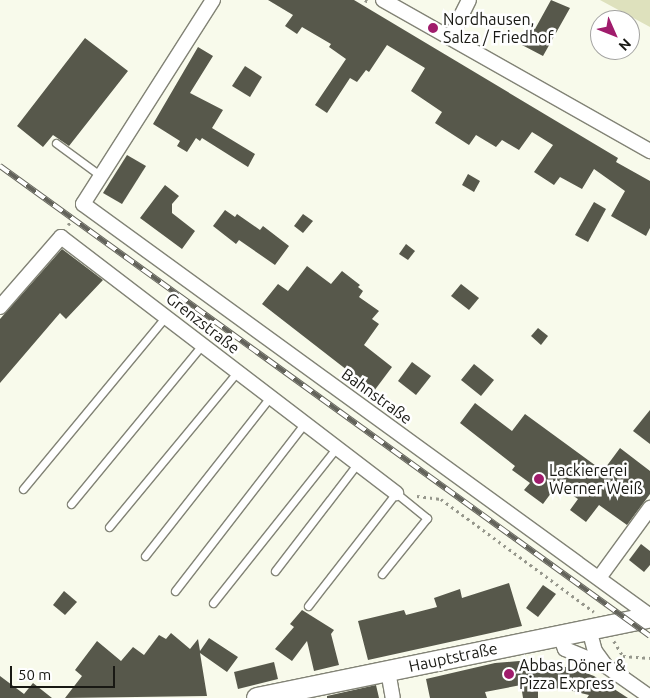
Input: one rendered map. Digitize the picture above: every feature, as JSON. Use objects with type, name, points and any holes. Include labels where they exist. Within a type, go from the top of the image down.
[{"type":"street","points":[[83,204],[213,0]]},
{"type":"street","points":[[383,0],[650,151]]},
{"type":"street","points":[[450,38],[469,0]]},
{"type":"street","name":"Bahnstraße","points":[[83,204],[650,616]]},
{"type":"street","points":[[0,307],[60,237]]},
{"type":"street","name":"Grenzstraße","points":[[60,237],[396,493]]},
{"type":"street","points":[[599,578],[650,508]]},
{"type":"street","name":"Hauptstraße","points":[[257,698],[650,616]]},
{"type":"street","points":[[589,629],[595,651],[606,666]]},
{"type":"street","points":[[559,634],[565,649],[606,666],[650,697]]},
{"type":"street","points":[[388,671],[393,698]]},
{"type":"lane","points":[[56,143],[101,176]]},
{"type":"lane","points":[[23,489],[166,316]]},
{"type":"lane","points":[[71,504],[202,345]]},
{"type":"lane","points":[[109,527],[237,372]]},
{"type":"lane","points":[[145,556],[270,397]]},
{"type":"lane","points":[[175,590],[305,423]]},
{"type":"lane","points":[[213,604],[337,447]]},
{"type":"lane","points":[[275,571],[357,464]]},
{"type":"lane","points":[[308,606],[396,493],[427,518],[382,574]]},
{"type":"path","points":[[60,237],[83,204]]},
{"type":"path","points":[[396,493],[441,499],[612,625],[618,653],[650,658]]},
{"type":"green space","points":[[600,0],[650,0],[650,27],[640,22],[640,10],[619,10]]},
{"type":"building","points":[[268,0],[354,0],[618,158],[616,162],[650,181],[650,228],[646,236],[611,216],[625,191],[594,169],[582,189],[560,177],[554,185],[534,172],[553,145],[532,132],[519,150],[502,140],[496,147],[476,135],[469,145],[435,123],[442,112],[411,91],[425,68],[387,45],[369,72],[366,70],[357,82],[350,78],[327,113],[315,105],[346,59],[329,47],[331,44],[302,27],[297,34],[285,26],[293,15]]},
{"type":"building","points":[[551,0],[570,8],[543,56],[522,45],[532,27],[535,29]]},
{"type":"building","points":[[85,38],[128,71],[69,146],[53,135],[43,147],[17,126]]},
{"type":"building","points":[[198,47],[213,56],[190,93],[223,110],[212,128],[255,154],[248,167],[202,138],[200,141],[196,138],[187,152],[177,146],[180,141],[153,124]]},
{"type":"building","points":[[245,66],[262,77],[250,97],[232,86]]},
{"type":"building","points":[[127,155],[146,166],[122,204],[103,193]]},
{"type":"building","points":[[468,174],[480,181],[474,192],[462,185]]},
{"type":"building","points":[[165,185],[179,196],[172,204],[172,213],[195,231],[182,249],[140,218]]},
{"type":"building","points":[[594,202],[606,209],[588,242],[575,235]]},
{"type":"building","points":[[225,210],[235,217],[237,214],[260,230],[263,226],[289,246],[275,265],[239,240],[236,244],[213,226]]},
{"type":"building","points":[[303,214],[313,221],[303,233],[294,226]]},
{"type":"building","points":[[406,244],[415,251],[408,260],[399,254]]},
{"type":"building","points":[[62,249],[103,280],[66,319],[60,313],[0,383],[0,319]]},
{"type":"building","points":[[307,266],[331,284],[342,271],[360,285],[358,287],[363,291],[359,297],[379,311],[372,319],[379,324],[364,345],[392,367],[374,391],[262,304],[278,284],[288,291]]},
{"type":"building","points":[[461,284],[479,298],[469,310],[451,296]]},
{"type":"building","points":[[538,328],[548,336],[541,345],[531,336]]},
{"type":"building","points":[[412,362],[431,376],[416,395],[398,381]]},
{"type":"building","points":[[474,364],[494,380],[481,396],[461,380]]},
{"type":"building","points":[[475,403],[512,431],[525,414],[603,471],[620,448],[650,471],[650,494],[627,525],[599,505],[586,522],[570,510],[578,499],[557,485],[543,504],[524,490],[530,483],[512,470],[515,466],[460,423]]},
{"type":"building","points":[[650,410],[650,444],[633,431]]},
{"type":"building","points":[[641,544],[650,551],[650,565],[644,572],[629,560]]},
{"type":"building","points":[[509,583],[522,626],[368,660],[358,621],[404,610],[406,615],[437,607],[434,598],[460,589],[462,598]]},
{"type":"building","points":[[543,585],[556,594],[538,617],[526,608]]},
{"type":"building","points":[[64,591],[77,602],[65,615],[53,605]]},
{"type":"building","points":[[302,610],[334,630],[331,634],[339,665],[314,671],[307,641],[292,661],[275,649],[294,627],[290,624]]},
{"type":"building","points":[[171,633],[190,649],[198,639],[200,651],[209,638],[238,657],[227,672],[200,653],[207,696],[65,698],[82,676],[75,670],[97,641],[121,661],[133,647],[144,655],[159,635],[166,639]]},
{"type":"building","points":[[519,661],[573,668],[594,676],[628,698],[587,698],[589,695],[564,689],[538,687],[538,698],[523,698],[521,685],[485,692],[487,698],[430,698],[426,679],[495,663]]},
{"type":"building","points":[[274,662],[278,679],[238,689],[234,672]]},
{"type":"building","points":[[0,676],[24,694],[33,683],[52,698],[0,698]]},
{"type":"building","points":[[376,685],[379,698],[327,698],[327,696]]},
{"type":"railway","points":[[0,166],[650,636]]},
{"type":"place","name":"Nordhausen, Salza / Friedhof","points":[[433,28]]},
{"type":"place","name":"Lackiererei Werner Weiß","points":[[539,479]]},
{"type":"place","name":"Abbas Döner & Pizza Express","points":[[509,674]]}]
